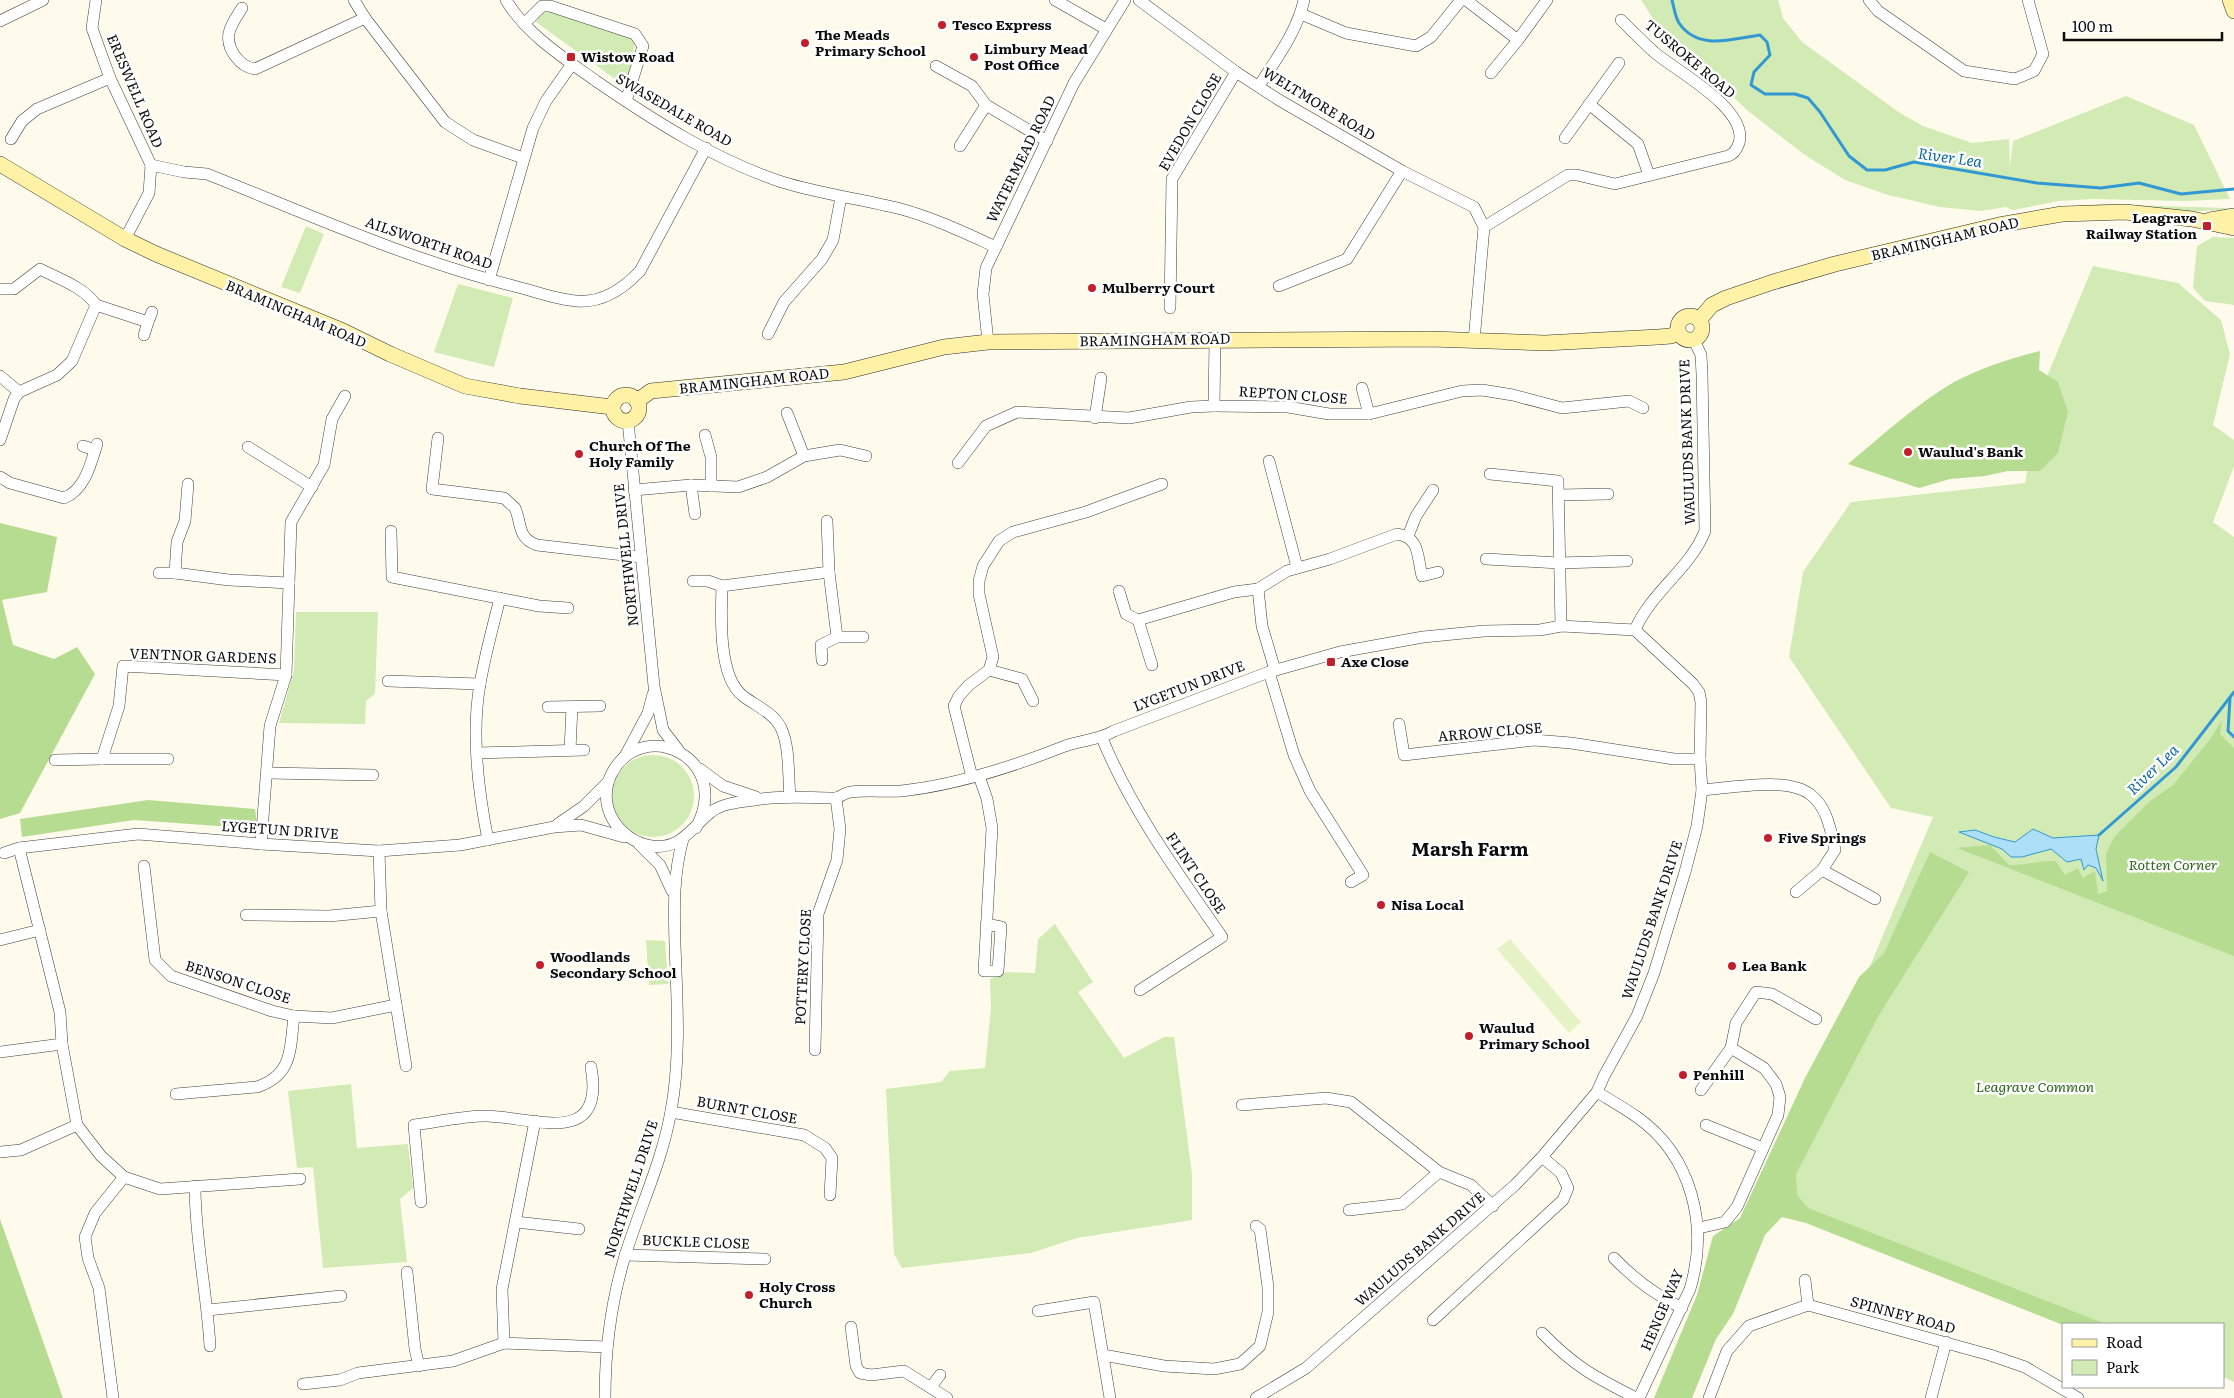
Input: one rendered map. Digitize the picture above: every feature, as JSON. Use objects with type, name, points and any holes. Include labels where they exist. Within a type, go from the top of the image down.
[{"type":"street","points":[[0,21],[43,0]]},
{"type":"street","name":"ERESWELL ROAD","points":[[96,0],[92,28],[110,78],[151,165]]},
{"type":"street","points":[[354,0],[365,18],[445,122],[474,140],[523,158]]},
{"type":"street","name":"SWASEDALE ROAD","points":[[506,0],[524,24],[572,64],[626,101],[706,148],[780,181],[840,197],[907,211],[960,230],[996,247]]},
{"type":"street","points":[[1055,0],[1106,29]]},
{"type":"street","name":"WATERMEAD ROAD","points":[[988,342],[983,294],[986,268],[1074,83],[1125,0]]},
{"type":"street","name":"WELTMORE ROAD","points":[[1139,0],[1236,72],[1402,171],[1474,207],[1484,227]]},
{"type":"street","points":[[1259,86],[1291,34],[1301,14],[1304,0]]},
{"type":"street","points":[[1301,14],[1346,33],[1416,46],[1431,37],[1461,0]]},
{"type":"street","points":[[1466,0],[1518,40]]},
{"type":"street","points":[[1490,73],[1548,0]]},
{"type":"street","points":[[1869,0],[1878,11],[1964,71],[2015,79],[2034,71],[2044,54],[2028,0]]},
{"type":"street","points":[[2230,0],[2234,11]]},
{"type":"street","points":[[524,24],[542,6],[550,6],[635,34],[643,46],[626,101]]},
{"type":"street","points":[[242,8],[231,28],[229,35],[230,45],[241,64],[255,69],[365,18]]},
{"type":"street","name":"TUSROKE ROAD","points":[[1622,20],[1655,53],[1730,112],[1740,132],[1740,140],[1732,155],[1649,175]]},
{"type":"street","points":[[1565,138],[1618,63]]},
{"type":"street","points":[[489,280],[533,128],[546,100],[572,64]]},
{"type":"street","points":[[936,66],[972,86],[986,105],[1047,141]]},
{"type":"street","name":"EVEDON CLOSE","points":[[1170,308],[1172,178],[1236,72]]},
{"type":"street","points":[[11,139],[22,121],[37,109],[110,78]]},
{"type":"street","points":[[1474,341],[1484,227],[1568,175],[1577,175],[1610,184],[1649,175],[1638,144],[1590,104]]},
{"type":"street","points":[[960,146],[986,105]]},
{"type":"street","name":"AILSWORTH ROAD","points":[[151,165],[184,172],[207,174],[374,241],[489,280],[578,302],[603,297],[624,287],[640,271],[706,148]]},
{"type":"street","name":"BRAMINGHAM ROAD","points":[[0,164],[124,239],[343,331],[390,354],[465,386],[520,396],[612,407]]},
{"type":"street","points":[[124,239],[149,193],[151,165]]},
{"type":"street","points":[[1279,286],[1347,259],[1402,171]]},
{"type":"street","points":[[768,334],[784,302],[822,259],[833,240],[840,197]]},
{"type":"street","name":"BRAMINGHAM ROAD","points":[[1699,320],[1712,306],[1726,298],[1773,282],[1835,264],[1999,225],[2062,214],[2125,212],[2204,221],[2234,228]]},
{"type":"street","name":"BRAMINGHAM ROAD","points":[[2204,221],[2234,216]]},
{"type":"street","points":[[0,289],[14,290],[40,269],[74,286],[90,297],[96,305],[150,317],[144,335]]},
{"type":"street","points":[[0,440],[14,399],[19,392],[57,375],[72,361],[96,305]]},
{"type":"street","points":[[1692,316],[1699,320],[1702,331],[1694,340],[1683,338],[1678,332],[1679,324],[1684,318],[1692,316]]},
{"type":"street","name":"BRAMINGHAM ROAD","points":[[637,401],[651,391],[844,372],[944,347],[988,342],[1215,339],[1545,343],[1671,336],[1678,332]]},
{"type":"street","points":[[1214,406],[1215,339]]},
{"type":"street","name":"WAULUDS BANK DRIVE","points":[[1256,1398],[1306,1368],[1493,1206],[1542,1157],[1597,1092],[1637,1016],[1654,973],[1685,872],[1697,826],[1702,790],[1700,760],[1702,717],[1699,692],[1693,684],[1635,630],[1641,615],[1696,551],[1705,531],[1701,355],[1694,340]]},
{"type":"street","points":[[0,376],[19,392]]},
{"type":"street","points":[[1095,418],[1102,378]]},
{"type":"street","name":"REPTON CLOSE","points":[[1362,388],[1369,414]]},
{"type":"street","name":"REPTON CLOSE","points":[[958,463],[986,426],[1017,412],[1095,418],[1129,418],[1192,407],[1214,406],[1288,407],[1328,414],[1369,414],[1462,391],[1482,390],[1514,395],[1562,408],[1629,401],[1643,408]]},
{"type":"street","points":[[623,395],[631,395],[637,401],[638,414],[628,421],[617,418],[612,407],[616,399],[623,395]]},
{"type":"street","name":"VENTNOR GARDENS","points":[[261,844],[270,726],[286,675],[291,522],[324,465],[332,419],[345,396]]},
{"type":"street","points":[[787,413],[804,456]]},
{"type":"street","name":"NORTHWELL DRIVE","points":[[628,421],[654,686]]},
{"type":"street","points":[[706,435],[712,457],[711,486]]},
{"type":"street","points":[[438,438],[432,489],[504,498],[515,508],[520,530],[524,537],[537,545],[641,557]]},
{"type":"street","points":[[0,477],[20,487],[64,498],[71,495],[88,472],[96,447],[83,446]]},
{"type":"street","points":[[248,447],[312,487]]},
{"type":"street","points":[[634,490],[691,485],[738,487],[753,483],[804,456],[840,450],[866,456]]},
{"type":"street","points":[[1269,461],[1297,567]]},
{"type":"street","points":[[1490,474],[1558,481],[1561,626]]},
{"type":"street","points":[[175,573],[177,542],[185,521],[188,484]]},
{"type":"street","points":[[986,924],[992,828],[987,799],[975,776],[954,706],[969,685],[989,670],[993,656],[979,594],[979,581],[983,566],[1000,541],[1013,532],[1086,512],[1162,484]]},
{"type":"street","points":[[691,485],[695,514]]},
{"type":"street","points":[[1408,536],[1416,516],[1433,490]]},
{"type":"street","points":[[1559,495],[1608,494]]},
{"type":"street","points":[[64,498],[64,510]]},
{"type":"street","points":[[827,521],[829,572],[837,637]]},
{"type":"street","points":[[390,531],[392,577],[539,606],[568,608]]},
{"type":"street","points":[[1119,591],[1126,614],[1138,620],[1234,592],[1258,590],[1274,578],[1297,567],[1330,559],[1397,534],[1408,536],[1414,540],[1422,576],[1438,572]]},
{"type":"street","points":[[1486,559],[1559,563],[1627,561]]},
{"type":"street","points":[[693,581],[708,580],[722,586],[829,572]]},
{"type":"street","points":[[159,573],[175,573],[229,580],[289,583]]},
{"type":"street","points":[[722,586],[721,614],[728,674],[736,690],[772,717],[780,726],[784,735],[790,797]]},
{"type":"street","points":[[1258,590],[1262,626],[1294,754],[1310,791],[1363,875],[1351,882]]},
{"type":"street","points":[[488,840],[478,780],[477,707],[480,684],[500,598]]},
{"type":"street","points":[[1138,620],[1152,664]]},
{"type":"street","name":"LYGETUN DRIVE","points":[[4,853],[19,848],[138,834],[379,851],[460,845],[554,827],[581,825],[628,838],[639,844],[654,847],[669,845],[683,840],[712,811],[726,805],[760,798],[836,798],[850,792],[902,791],[975,776],[1022,763],[1084,739],[1102,738],[1114,730],[1272,671],[1340,652],[1423,636],[1484,631],[1540,630],[1561,626],[1635,630]]},
{"type":"street","points":[[822,660],[821,645],[837,637],[863,637]]},
{"type":"street","name":"VENTNOR GARDENS","points":[[102,759],[119,706],[123,666],[286,675]]},
{"type":"street","points":[[989,670],[1022,679],[1033,702]]},
{"type":"street","points":[[388,681],[480,684]]},
{"type":"street","points":[[654,686],[663,730],[680,752]]},
{"type":"street","points":[[624,758],[648,713],[654,686]]},
{"type":"street","points":[[548,707],[600,706]]},
{"type":"street","points":[[570,750],[572,707]]},
{"type":"street","name":"ARROW CLOSE","points":[[1399,724],[1404,755],[1534,740],[1700,760]]},
{"type":"street","name":"FLINT CLOSE","points":[[1102,738],[1117,775],[1142,820],[1222,937],[1140,990]]},
{"type":"street","name":"LYGETUN DRIVE","points":[[628,838],[617,827],[609,813],[606,797],[608,782],[617,764],[637,750],[651,746],[666,747],[680,752],[723,786],[760,798]]},
{"type":"street","points":[[478,753],[584,750]]},
{"type":"street","points":[[55,760],[168,758]]},
{"type":"street","name":"LYGETUN DRIVE","points":[[695,764],[704,779],[707,796],[704,813],[696,828]]},
{"type":"street","points":[[267,773],[373,775]]},
{"type":"street","points":[[554,827],[584,806],[608,782]]},
{"type":"street","points":[[1702,790],[1792,786],[1811,794],[1824,810],[1831,829],[1835,850],[1822,870],[1796,892]]},
{"type":"street","name":"POTTERY CLOSE","points":[[815,1050],[818,914],[837,860],[840,829],[836,798]]},
{"type":"street","name":"NORTHWELL DRIVE","points":[[605,1398],[607,1347],[614,1299],[625,1255],[650,1189],[671,1112],[677,1059],[674,898],[677,861],[683,840]]},
{"type":"street","name":"NORTHWELL DRIVE","points":[[639,844],[660,864],[674,898]]},
{"type":"street","points":[[19,848],[60,1012],[62,1044],[77,1125],[101,1156],[124,1178],[160,1189],[300,1179]]},
{"type":"street","points":[[379,851],[381,911],[406,1066]]},
{"type":"street","name":"BENSON CLOSE","points":[[144,866],[155,960],[171,976],[272,1011],[294,1016],[332,1018],[396,1005]]},
{"type":"street","points":[[1822,870],[1875,898]]},
{"type":"street","points":[[246,915],[329,916],[381,911]]},
{"type":"street","points":[[0,940],[40,930]]},
{"type":"street","points":[[1701,1090],[1731,1048],[1736,1024],[1756,992],[1772,994],[1816,1019]]},
{"type":"street","name":"BENSON CLOSE","points":[[176,1094],[257,1088],[269,1083],[278,1077],[286,1065],[290,1051],[294,1016]]},
{"type":"street","points":[[0,1052],[62,1044]]},
{"type":"street","points":[[1699,1228],[1725,1222],[1737,1207],[1778,1116],[1780,1097],[1776,1084],[1764,1068],[1731,1048]]},
{"type":"street","points":[[421,1202],[414,1125],[482,1116],[508,1117],[560,1124],[572,1121],[582,1114],[593,1097],[594,1086],[591,1067]]},
{"type":"street","name":"HENGE WAY","points":[[1597,1092],[1637,1117],[1655,1133],[1673,1156],[1686,1180],[1699,1228],[1695,1273],[1682,1308],[1638,1398]]},
{"type":"street","points":[[1242,1105],[1326,1098],[1351,1102],[1439,1172],[1470,1184],[1493,1206]]},
{"type":"street","name":"BURNT CLOSE","points":[[671,1112],[804,1135],[825,1148],[832,1158],[830,1195]]},
{"type":"street","points":[[504,1343],[502,1289],[534,1121]]},
{"type":"street","points":[[0,1152],[21,1150],[77,1125]]},
{"type":"street","points":[[1706,1125],[1762,1148]]},
{"type":"street","points":[[1433,1320],[1563,1200],[1568,1188],[1561,1173],[1542,1157]]},
{"type":"street","points":[[1349,1210],[1402,1204],[1439,1172]]},
{"type":"street","points":[[113,1398],[100,1288],[88,1258],[85,1237],[95,1212],[124,1178]]},
{"type":"street","points":[[195,1186],[195,1211],[208,1310],[210,1346]]},
{"type":"street","points":[[516,1222],[579,1229]]},
{"type":"street","points":[[1103,1355],[1164,1366],[1214,1369],[1240,1364],[1260,1346],[1268,1312],[1267,1280],[1260,1229],[1256,1226]]},
{"type":"street","name":"BUCKLE CLOSE","points":[[625,1255],[765,1259]]},
{"type":"street","points":[[1614,1258],[1633,1279],[1652,1294],[1682,1308]]},
{"type":"street","points":[[407,1272],[415,1349],[419,1366]]},
{"type":"street","points":[[1708,1398],[1727,1351],[1749,1326],[1808,1305],[1805,1280]]},
{"type":"street","points":[[208,1310],[341,1296]]},
{"type":"street","points":[[1038,1311],[1094,1302],[1110,1398]]},
{"type":"street","name":"SPINNEY ROAD","points":[[1808,1305],[1990,1354],[2025,1367],[2075,1397]]},
{"type":"street","points":[[851,1327],[856,1366],[860,1373],[871,1375],[900,1370],[947,1398]]},
{"type":"street","points":[[1542,1333],[1564,1356],[1583,1371],[1638,1398]]},
{"type":"street","points":[[1931,1398],[1946,1342]]},
{"type":"street","points":[[303,1384],[340,1380],[358,1373],[453,1361],[504,1343],[607,1347]]},
{"type":"street","points":[[931,1387],[940,1375]]},
{"type":"green space","points":[[1641,0],[1778,0],[1783,18],[1802,42],[1900,113],[1923,126],[1972,143],[2009,139],[2010,167],[2013,141],[2126,96],[2194,125],[2230,199],[2185,201],[2092,199],[2059,201],[2013,210],[2006,207],[1980,211],[1940,207],[1888,195],[1845,180],[1805,155],[1748,111],[1656,23]]},
{"type":"green space","points":[[544,9],[636,39],[626,87],[536,22]]},
{"type":"green space","points":[[2099,204],[2233,209],[2186,212],[2060,208]]},
{"type":"green space","points":[[306,226],[324,234],[300,293],[281,287]]},
{"type":"green space","points":[[2213,237],[2234,238],[2234,305],[2205,301],[2193,288],[2197,246]]},
{"type":"green space","name":"Leagrave Common","points":[[2093,266],[2178,283],[2221,320],[2230,354],[2213,425],[2234,440],[2234,466],[2213,522],[2234,537],[2234,1382],[2224,1377],[2224,1323],[2083,1323],[1770,1202],[1933,817],[1891,808],[1789,657],[1803,572],[1851,502],[2025,483],[2041,391]]},
{"type":"green space","points":[[458,284],[513,298],[494,367],[434,352]]},
{"type":"green space","points":[[2040,351],[2039,370],[2058,382],[2068,412],[2058,453],[2040,471],[2008,471],[1985,476],[1950,479],[1919,488],[1848,464],[1913,410],[1954,382],[1996,364]]},
{"type":"green space","points":[[0,523],[57,537],[47,592],[2,600],[13,645],[54,659],[77,647],[95,674],[20,813],[0,819]]},
{"type":"green space","points":[[296,612],[378,612],[375,694],[366,701],[365,724],[279,723],[294,670]]},
{"type":"green space","name":"Rotten Corner","points":[[2222,720],[2220,734],[2234,748],[2234,956],[1957,848],[1990,845],[2009,865],[2056,861],[2065,875],[2078,868],[2083,878],[2095,871],[2098,894],[2107,891],[2106,853],[2115,836],[2150,801],[2173,785],[2211,738]]},
{"type":"green space","points":[[653,755],[669,758],[682,767],[691,780],[694,796],[691,812],[682,825],[669,834],[653,837],[637,834],[624,825],[615,812],[612,796],[615,780],[624,767],[637,758]]},
{"type":"green space","points":[[148,800],[255,809],[258,829],[134,820],[22,837],[20,819]]},
{"type":"green space","points":[[1930,852],[1969,872],[1879,1015],[1796,1174],[1797,1195],[1808,1208],[2103,1323],[2062,1323],[2062,1325],[1806,1223],[1782,1217],[1765,1235],[1733,1314],[1716,1339],[1692,1398],[1654,1398],[1697,1295],[1713,1236],[1740,1218],[1805,1078],[1859,977],[1884,953]]},
{"type":"green space","points":[[1055,924],[1093,982],[1078,992],[1124,1058],[1164,1037],[1174,1037],[1192,1174],[1192,1220],[1077,1238],[1031,1253],[902,1268],[894,1254],[886,1089],[941,1082],[950,1071],[985,1068],[991,1007],[990,979],[1007,972],[1035,973],[1038,939]]},
{"type":"green space","points":[[1510,939],[1581,1022],[1569,1033],[1497,949]]},
{"type":"green space","points":[[646,940],[665,941],[668,984],[649,985]]},
{"type":"green space","points":[[351,1084],[357,1148],[408,1144],[413,1188],[400,1199],[407,1262],[323,1268],[313,1167],[297,1168],[288,1091]]},
{"type":"green space","points":[[0,1219],[63,1398],[0,1398]]},
{"type":"water","points":[[2033,829],[2053,838],[2099,835],[2096,849],[2103,881],[2096,868],[2088,865],[2084,870],[2081,859],[2067,862],[2051,849],[2022,857],[2011,857],[2002,849],[1959,832],[1975,830],[2015,842]]},
{"type":"waterway","name":"River Lea","points":[[1672,0],[1679,23],[1687,32],[1696,37],[1716,41],[1760,35],[1767,42],[1770,55],[1754,72],[1751,85],[1765,94],[1795,94],[1808,98],[1820,112],[1849,156],[1867,170],[1885,170],[1914,162],[2037,183],[2101,188],[2139,183],[2181,194],[2234,189]]},
{"type":"waterway","name":"River Lea","points":[[2099,835],[2176,767],[2234,692]]},
{"type":"waterway","points":[[2230,698],[2228,731],[2234,737]]},
{"type":"place","name":"Tesco Express","points":[[942,25]]},
{"type":"place","name":"The Meads Primary School","points":[[805,43]]},
{"type":"place","name":"Wistow Road","points":[[571,57]]},
{"type":"place","name":"Limbury Mead Post Office","points":[[974,57]]},
{"type":"place","name":"Leagrave Railway Station","points":[[2207,226]]},
{"type":"place","name":"Mulberry Court","points":[[1092,288]]},
{"type":"place","name":"Waulud's Bank","points":[[1908,452]]},
{"type":"place","name":"Church Of The Holy Family","points":[[579,454]]},
{"type":"place","name":"Axe Close","points":[[1331,662]]},
{"type":"place","name":"Five Springs","points":[[1768,838]]},
{"type":"place","name":"Nisa Local","points":[[1381,905]]},
{"type":"place","name":"Woodlands Secondary School","points":[[540,965]]},
{"type":"place","name":"Lea Bank","points":[[1732,966]]},
{"type":"place","name":"Waulud Primary School","points":[[1469,1036]]},
{"type":"place","name":"Penhill","points":[[1683,1075]]},
{"type":"place","name":"Holy Cross Church","points":[[749,1295]]},
{"type":"district","name":"Marsh Farm","points":[[1470,849]]}]
